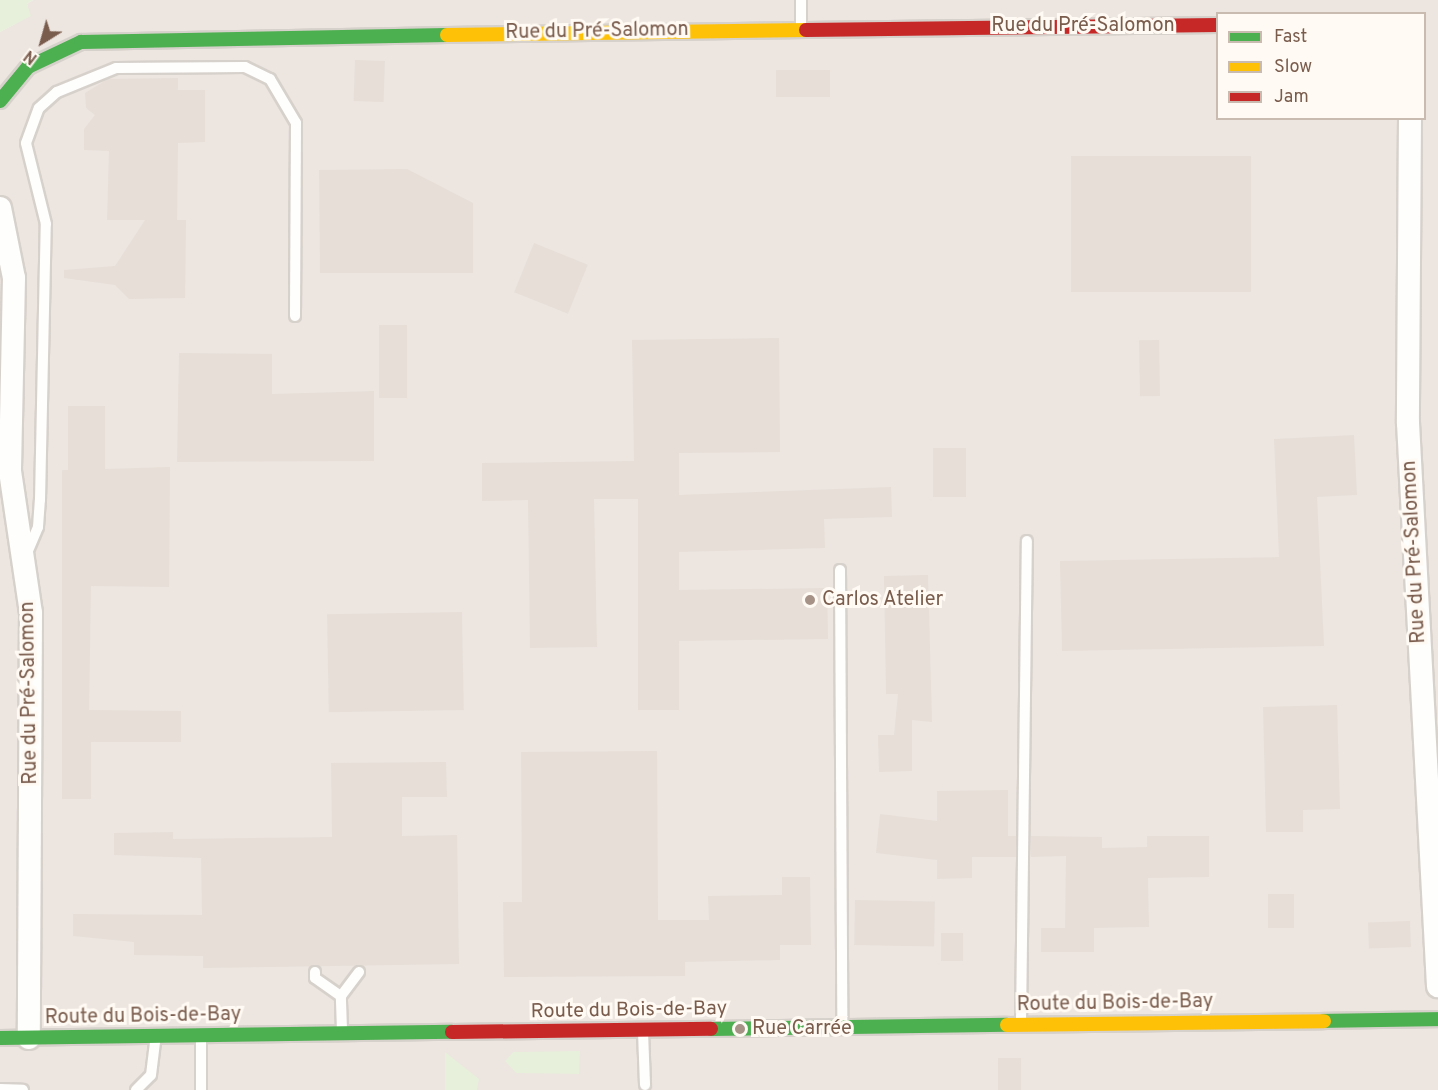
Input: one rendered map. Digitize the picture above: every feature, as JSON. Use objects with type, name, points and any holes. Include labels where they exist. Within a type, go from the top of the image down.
[{"type":"main road","name":"Rue du Pré-Salomon","points":[[0,101],[28,67],[81,42],[801,29],[1216,25]]},
{"type":"main road","name":"Route du Bois-de-Bay","points":[[0,1038],[1438,1019]]},
{"type":"street","name":"Rue du Pré-Salomon","points":[[1410,120],[1408,423],[1438,986]]},
{"type":"street","name":"Rue du Pré-Salomon","points":[[0,208],[14,278],[6,369],[10,471],[23,561],[33,669],[29,1038]]},
{"type":"lane","points":[[801,0],[801,29]]},
{"type":"lane","points":[[23,561],[38,527],[40,500],[46,224],[28,167],[31,125],[57,92],[102,70],[245,67],[270,79],[296,123],[295,316]]},
{"type":"lane","points":[[1021,1025],[1027,541]]},
{"type":"lane","points":[[840,570],[842,1028]]},
{"type":"lane","points":[[315,972],[315,978],[341,996]]},
{"type":"lane","points":[[342,1034],[341,996],[359,972]]},
{"type":"lane","points":[[643,1030],[645,1085]]},
{"type":"lane","points":[[136,1090],[151,1075],[155,1036]]},
{"type":"lane","points":[[201,1036],[201,1090]]},
{"type":"lane","points":[[0,1089],[22,1090]]},
{"type":"shaded area","points":[[33,0],[1438,0],[1438,1090],[0,1090],[0,32],[30,16],[27,4]]},
{"type":"green space","points":[[0,0],[33,0],[27,4],[31,16],[0,32]]},
{"type":"green space","points":[[580,1051],[579,1074],[516,1073],[505,1061],[513,1052]]},
{"type":"green space","points":[[445,1052],[479,1079],[477,1090],[445,1090]]},
{"type":"building","points":[[355,60],[385,61],[384,102],[354,101]]},
{"type":"building","points":[[776,70],[830,70],[830,97],[776,97]]},
{"type":"building","points":[[178,78],[178,90],[205,90],[205,142],[178,143],[177,220],[186,220],[185,298],[129,299],[115,285],[64,278],[64,270],[115,266],[145,220],[107,220],[109,151],[84,150],[84,129],[95,115],[86,108],[85,93],[108,79]]},
{"type":"building","points":[[1071,156],[1251,156],[1251,292],[1071,292]]},
{"type":"building","points":[[407,169],[473,203],[473,273],[320,273],[319,170]]},
{"type":"building","points":[[534,243],[588,265],[568,314],[514,292]]},
{"type":"building","points":[[379,325],[407,325],[407,398],[379,398]]},
{"type":"building","points":[[779,338],[780,452],[679,453],[679,495],[891,487],[892,517],[824,519],[825,548],[679,552],[679,590],[827,588],[828,639],[679,641],[679,710],[638,710],[638,499],[594,499],[597,647],[530,648],[528,500],[482,501],[482,463],[634,461],[632,340]]},
{"type":"building","points":[[1139,340],[1159,340],[1160,396],[1140,396]]},
{"type":"building","points":[[179,353],[272,354],[272,394],[374,391],[374,461],[177,462]]},
{"type":"building","points":[[68,406],[105,406],[105,469],[170,467],[169,587],[91,586],[89,710],[181,711],[181,742],[91,742],[91,799],[62,799],[62,470],[68,470]]},
{"type":"building","points":[[1354,435],[1357,495],[1317,497],[1324,646],[1062,651],[1060,561],[1279,557],[1274,439]]},
{"type":"building","points":[[933,448],[966,448],[966,497],[933,497]]},
{"type":"building","points":[[928,575],[932,722],[912,720],[912,771],[879,772],[878,735],[894,735],[898,694],[886,694],[884,576]]},
{"type":"building","points":[[462,612],[464,710],[329,712],[327,614]]},
{"type":"building","points":[[1337,705],[1340,809],[1303,810],[1303,832],[1266,832],[1263,707]]},
{"type":"building","points":[[657,751],[658,920],[709,920],[708,896],[782,895],[782,877],[810,877],[811,945],[780,945],[780,960],[685,962],[685,976],[504,977],[503,902],[522,902],[521,752]]},
{"type":"building","points":[[446,762],[447,797],[402,797],[402,836],[457,835],[459,964],[203,968],[203,956],[134,955],[134,942],[73,936],[73,914],[202,915],[201,858],[114,855],[114,833],[173,832],[173,839],[332,837],[331,763]]},
{"type":"building","points":[[1008,790],[1008,836],[1016,836],[1016,857],[972,857],[972,878],[937,879],[937,860],[876,853],[880,814],[937,821],[937,791]]},
{"type":"building","points":[[1031,836],[1102,837],[1102,848],[1147,847],[1147,836],[1209,836],[1209,877],[1148,878],[1149,927],[1094,928],[1094,952],[1041,952],[1041,928],[1065,928],[1066,856],[1031,857]]},
{"type":"building","points":[[1268,894],[1294,894],[1294,928],[1268,928]]},
{"type":"building","points":[[855,900],[935,901],[934,946],[854,945]]},
{"type":"building","points":[[1410,921],[1411,947],[1369,948],[1368,922]]},
{"type":"building","points":[[941,933],[963,933],[963,961],[941,961]]},
{"type":"building","points":[[998,1058],[1021,1058],[1021,1090],[998,1090]]},
{"type":"traffic: fast","points":[[0,101],[28,67],[81,42],[447,35]]},
{"type":"traffic: fast","points":[[1324,1021],[1438,1019]]},
{"type":"traffic: fast","points":[[711,1029],[1007,1025]]},
{"type":"traffic: fast","points":[[0,1038],[452,1032]]},
{"type":"traffic: slow","points":[[447,35],[806,30]]},
{"type":"traffic: slow","points":[[1007,1025],[1324,1021]]},
{"type":"traffic: jam","points":[[806,30],[1216,25]]},
{"type":"traffic: jam","points":[[452,1032],[711,1029]]},
{"type":"place","name":"Carlos Atelier","points":[[810,600]]},
{"type":"place","name":"Rue Carrée","points":[[740,1029]]}]
